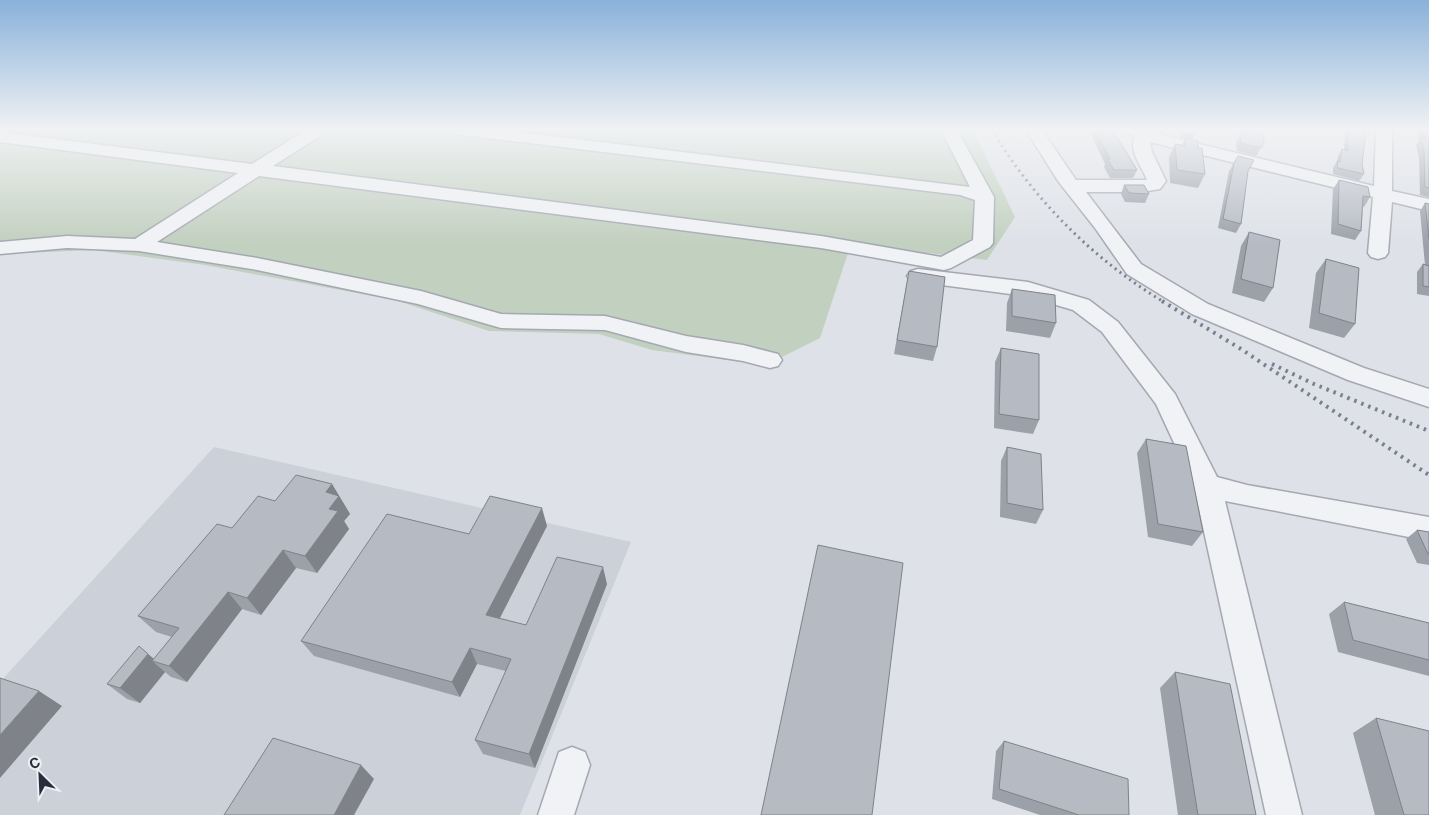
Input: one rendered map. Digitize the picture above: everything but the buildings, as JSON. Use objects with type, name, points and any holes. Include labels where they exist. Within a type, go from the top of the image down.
[{"type":"street","points":[[240,168],[821,242],[944,264],[984,243],[985,196],[970,168]]},
{"type":"street","points":[[139,244],[258,168]]},
{"type":"street","points":[[778,168],[952,189],[985,196]]},
{"type":"street","points":[[1059,168],[1134,269],[1200,310],[1356,374],[1429,398]]},
{"type":"street","points":[[1071,186],[1153,185],[1157,181],[1151,168]]},
{"type":"street","points":[[1292,168],[1429,205]]},
{"type":"street","points":[[1378,253],[1383,168]]},
{"type":"street","points":[[0,248],[67,242],[139,244],[257,264],[421,298],[501,321],[605,323],[686,344],[744,353],[770,360]]},
{"type":"street","points":[[910,275],[1028,289],[1081,305],[1110,327],[1166,400],[1208,486],[1284,815]]},
{"type":"street","points":[[1208,486],[1247,496],[1429,529]]},
{"type":"street","points":[[556,815],[572,766]]},
{"type":"shaded area","points":[[214,447],[631,542],[520,815],[0,815],[0,682]]},
{"type":"green space","points":[[0,168],[991,168],[1015,217],[987,260],[851,244],[820,338],[766,365],[652,350],[599,334],[489,331],[395,300],[205,265],[94,250],[0,254]]},
{"type":"railway","points":[[1018,168],[1046,204],[1090,248],[1138,285],[1164,302]]},
{"type":"railway","points":[[1162,301],[1241,349],[1429,475]]},
{"type":"railway","points":[[1272,364],[1314,384],[1429,431]]}]
